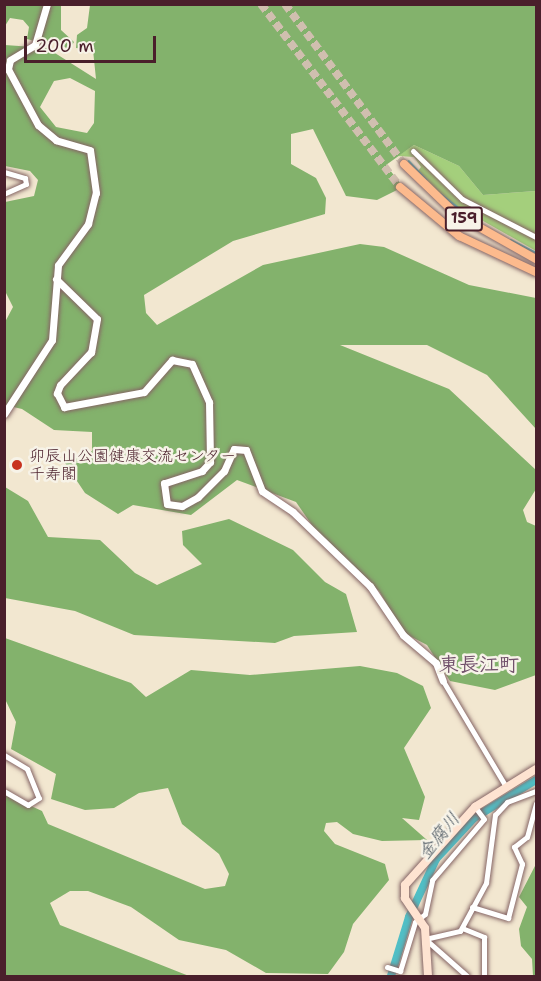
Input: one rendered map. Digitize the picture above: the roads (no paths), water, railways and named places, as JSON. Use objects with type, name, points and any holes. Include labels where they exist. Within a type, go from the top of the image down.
[{"type":"highway","name":"159","points":[[404,164],[456,214],[537,259]]},
{"type":"highway","name":"159","points":[[400,187],[459,236],[537,272]]},
{"type":"main road","points":[[428,976],[425,939],[420,917],[408,903],[403,892],[409,878],[475,809],[505,785],[537,769]]},
{"type":"street","points":[[4,414],[41,363],[57,328],[56,279],[66,248],[88,224],[96,192],[90,150],[56,140],[38,125],[8,69],[10,60],[35,45],[47,4]]},
{"type":"street","points":[[413,151],[462,199],[537,237]]},
{"type":"street","points":[[4,172],[25,178],[26,184],[4,194]]},
{"type":"street","points":[[56,279],[97,319],[95,344],[60,385],[60,403],[69,410],[144,392],[172,360],[192,364],[209,402],[210,462],[201,471],[164,483],[167,504],[182,506],[198,497],[224,471],[234,449],[246,450],[262,490],[293,512],[370,586],[403,635],[436,663],[443,681],[505,785]]},
{"type":"street","points":[[4,754],[27,769],[39,798],[28,805],[4,791]]},
{"type":"street","points":[[462,928],[486,883],[499,808],[537,791]]},
{"type":"street","points":[[472,907],[508,918],[522,864],[514,847],[527,837],[537,802]]},
{"type":"street","points":[[387,967],[400,971],[432,880],[484,819],[475,809]]},
{"type":"street","points":[[425,939],[462,928],[484,938],[484,976]]},
{"type":"street","points":[[425,939],[467,976]]},
{"type":"waterway","points":[[409,161],[427,180]]},
{"type":"waterway","points":[[441,194],[473,219]]},
{"type":"waterway","points":[[511,240],[536,253]]},
{"type":"waterway","name":"金腐川","points":[[391,976],[409,917],[436,859],[474,818],[536,780]]},
{"type":"tunnel","points":[[261,4],[400,187]]},
{"type":"tunnel","points":[[285,4],[404,164]]},
{"type":"place","name":"卯辰山公園健康交流センター 千寿閣","points":[[17,465]]},
{"type":"district","name":"東長江町","points":[[479,664]]}]
